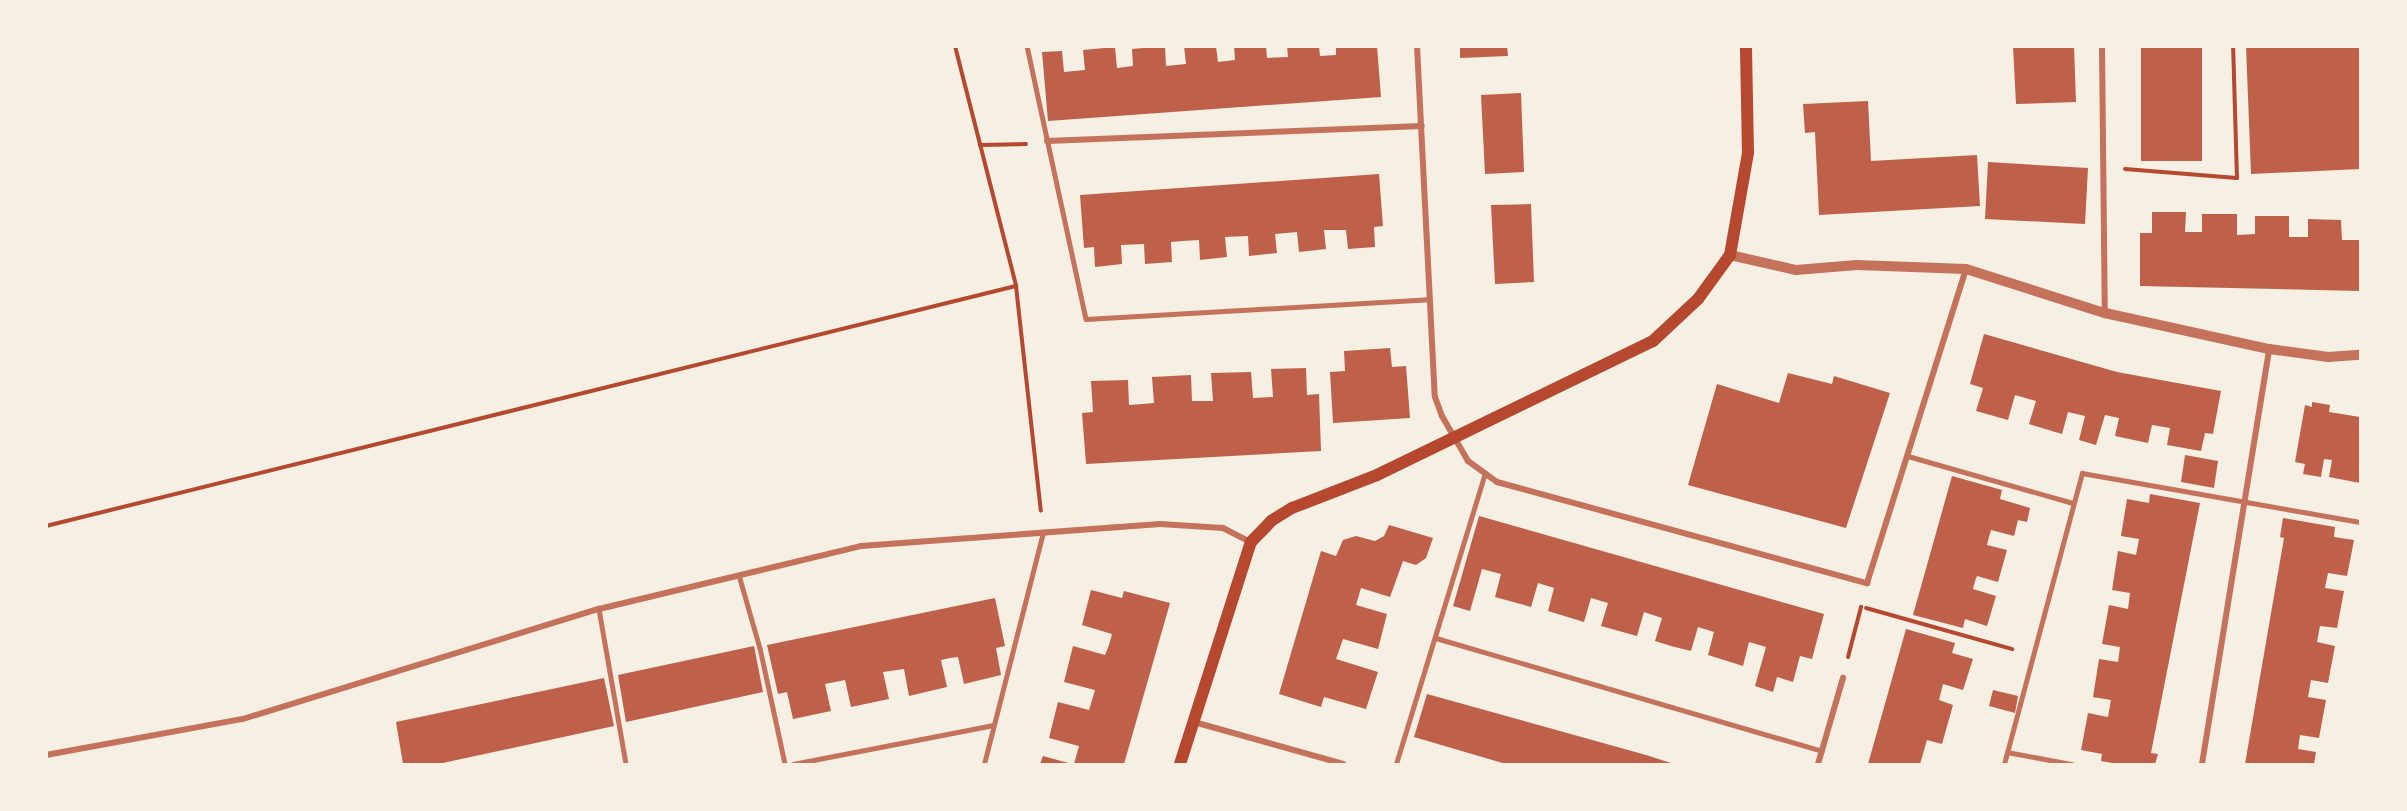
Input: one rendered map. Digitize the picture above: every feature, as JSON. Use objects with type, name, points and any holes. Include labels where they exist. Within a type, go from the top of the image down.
[{"type":"main road","points":[[1180,765],[1251,542],[1292,508],[1377,475],[1653,341],[1698,299],[1730,255],[1748,153],[1746,46]]},
{"type":"street","points":[[1417,46],[1428,299],[1435,397],[1468,461],[1497,482],[1867,583],[1966,269]]},
{"type":"street","points":[[2102,46],[2105,313]]},
{"type":"street","points":[[1047,141],[1422,126]]},
{"type":"street","points":[[1730,255],[1796,270],[1857,265],[1966,269],[2105,313],[2269,349],[2328,357],[2361,355]]},
{"type":"street","points":[[2202,765],[2269,349]]},
{"type":"street","points":[[46,755],[243,719],[599,609],[739,573],[861,546],[1160,524],[1223,528],[1251,542]]},
{"type":"street","points":[[1818,765],[1843,678]]},
{"type":"street","points":[[1194,722],[1343,765]]},
{"type":"lane","points":[[1028,46],[1086,319],[1428,299]]},
{"type":"lane","points":[[1908,456],[2073,503]]},
{"type":"lane","points":[[1396,765],[1485,473]]},
{"type":"lane","points":[[2004,765],[2082,473],[2361,522]]},
{"type":"lane","points":[[984,765],[1043,533]]},
{"type":"lane","points":[[739,573],[760,648],[785,765]]},
{"type":"lane","points":[[599,609],[626,765]]},
{"type":"lane","points":[[1436,638],[1822,751]]},
{"type":"lane","points":[[793,765],[993,725]]},
{"type":"lane","points":[[2007,752],[2072,765]]},
{"type":"path","points":[[955,46],[1016,285],[1043,533]]},
{"type":"path","points":[[2104,166],[2237,178],[2233,46]]},
{"type":"path","points":[[980,145],[1034,144]]},
{"type":"path","points":[[46,526],[1016,285]]},
{"type":"path","points":[[1843,678],[1867,583]]},
{"type":"path","points":[[1861,607],[2033,655]]},
{"type":"building","points":[[1165,46],[1166,66],[1186,64],[1184,46],[1216,46],[1218,62],[1235,60],[1234,46],[1266,46],[1267,58],[1288,57],[1287,46],[1319,46],[1320,56],[1336,55],[1336,46],[1377,46],[1381,97],[1048,121],[1042,52],[1062,51],[1064,72],[1085,70],[1083,50],[1115,47],[1117,68],[1133,66],[1132,49]]},
{"type":"building","points":[[1460,46],[1507,46],[1508,56],[1460,58]]},
{"type":"building","points":[[2013,46],[2074,46],[2076,102],[2016,104]]},
{"type":"building","points":[[2141,46],[2202,46],[2202,161],[2141,161]]},
{"type":"building","points":[[2246,46],[2360,46],[2360,169],[2251,174]]},
{"type":"building","points":[[1521,93],[1524,172],[1485,174],[1481,95]]},
{"type":"building","points":[[1868,101],[1871,161],[1977,155],[1980,206],[1819,215],[1815,132],[1805,133],[1803,104]]},
{"type":"building","points":[[1988,162],[2088,168],[2085,224],[1985,219]]},
{"type":"building","points":[[1379,174],[1383,226],[1374,227],[1375,247],[1348,249],[1346,230],[1324,230],[1326,249],[1299,252],[1297,232],[1275,234],[1277,253],[1249,256],[1248,236],[1225,237],[1227,257],[1200,260],[1199,240],[1171,242],[1172,262],[1145,264],[1144,244],[1121,245],[1122,264],[1095,267],[1094,247],[1084,248],[1080,195]]},
{"type":"building","points":[[1531,204],[1534,282],[1495,284],[1491,205]]},
{"type":"building","points":[[2152,212],[2186,212],[2185,232],[2202,232],[2202,214],[2237,214],[2237,235],[2255,234],[2255,216],[2289,216],[2289,237],[2308,237],[2308,219],[2341,220],[2342,240],[2360,240],[2360,291],[2140,286],[2140,233],[2152,233]]},
{"type":"building","points":[[1984,334],[2117,372],[2221,391],[2213,434],[2205,433],[2201,451],[2167,445],[2170,428],[2152,425],[2148,443],[2115,436],[2119,418],[2105,415],[2096,445],[2079,440],[2085,416],[2068,412],[2062,434],[2029,424],[2036,401],[2015,395],[2008,420],[1976,411],[1983,388],[1970,384]]},
{"type":"building","points":[[1390,348],[1392,367],[1406,366],[1410,418],[1333,423],[1330,372],[1345,371],[1344,351]]},
{"type":"building","points":[[1306,368],[1307,395],[1319,394],[1321,451],[1086,464],[1082,413],[1093,412],[1091,381],[1128,380],[1129,405],[1154,403],[1152,377],[1191,375],[1192,401],[1213,401],[1211,373],[1251,372],[1253,398],[1273,397],[1271,369]]},
{"type":"building","points":[[1788,373],[1832,384],[1834,376],[1890,393],[1846,528],[1688,485],[1717,384],[1779,403]]},
{"type":"building","points":[[2312,402],[2330,405],[2329,412],[2360,417],[2360,483],[2329,477],[2332,460],[2324,459],[2321,477],[2303,474],[2305,464],[2295,462],[2305,405],[2312,407]]},
{"type":"building","points":[[2185,455],[2218,461],[2214,488],[2181,482]]},
{"type":"building","points":[[1952,476],[2002,490],[2000,499],[2030,508],[2027,522],[2018,520],[2014,536],[1991,530],[1987,545],[2007,550],[1998,582],[1977,576],[1975,581],[1973,589],[1996,596],[1987,626],[1965,619],[1963,628],[1913,615]]},
{"type":"building","points":[[2150,494],[2200,503],[2151,753],[2158,754],[2155,764],[2118,764],[2101,761],[2102,754],[2081,750],[2088,713],[2108,717],[2111,700],[2093,697],[2099,659],[2118,662],[2120,647],[2102,644],[2109,605],[2128,609],[2130,593],[2112,590],[2118,551],[2136,555],[2139,539],[2121,536],[2127,499],[2149,503]]},
{"type":"building","points":[[1479,516],[1824,614],[1812,659],[1800,656],[1793,682],[1777,677],[1773,692],[1755,686],[1766,647],[1749,642],[1743,666],[1708,655],[1714,632],[1698,627],[1691,651],[1671,646],[1655,641],[1662,618],[1644,612],[1637,636],[1601,626],[1608,603],[1591,598],[1584,622],[1548,611],[1554,588],[1538,583],[1531,607],[1495,597],[1501,574],[1482,569],[1470,611],[1453,606]]},
{"type":"building","points":[[2283,518],[2335,527],[2334,537],[2354,540],[2347,576],[2328,573],[2325,588],[2344,591],[2337,628],[2320,626],[2317,642],[2335,646],[2328,683],[2311,680],[2308,697],[2326,700],[2319,738],[2300,735],[2298,749],[2316,752],[2314,764],[2245,764],[2284,538],[2280,537]]},
{"type":"building","points":[[1389,525],[1433,538],[1426,558],[1416,565],[1403,561],[1390,597],[1361,588],[1356,605],[1387,614],[1378,649],[1343,639],[1336,659],[1378,672],[1366,709],[1324,697],[1321,707],[1279,694],[1321,551],[1336,556],[1343,540],[1356,536],[1375,541],[1384,536]]},
{"type":"building","points":[[1091,590],[1122,598],[1124,591],[1170,603],[1124,764],[1074,764],[1079,746],[1049,738],[1058,702],[1089,710],[1095,690],[1064,682],[1073,646],[1105,655],[1109,645],[1112,634],[1082,625]]},
{"type":"building","points":[[995,598],[1005,646],[996,648],[1001,675],[964,684],[958,657],[941,660],[947,687],[909,696],[904,669],[883,672],[889,699],[851,707],[845,680],[825,684],[831,711],[793,719],[787,692],[778,694],[767,645]]},
{"type":"building","points":[[1906,629],[1955,643],[1952,653],[1973,659],[1963,690],[1943,684],[1939,700],[1953,705],[1942,744],[1927,740],[1920,764],[1868,764]]},
{"type":"building","points":[[754,646],[763,692],[626,722],[618,675]]},
{"type":"building","points":[[604,678],[614,726],[438,764],[403,764],[396,722]]},
{"type":"building","points":[[1993,690],[2018,696],[2015,713],[1989,706]]},
{"type":"building","points":[[1427,694],[1674,764],[1506,764],[1414,737]]},
{"type":"building","points":[[1043,756],[1072,764],[1040,764]]}]
